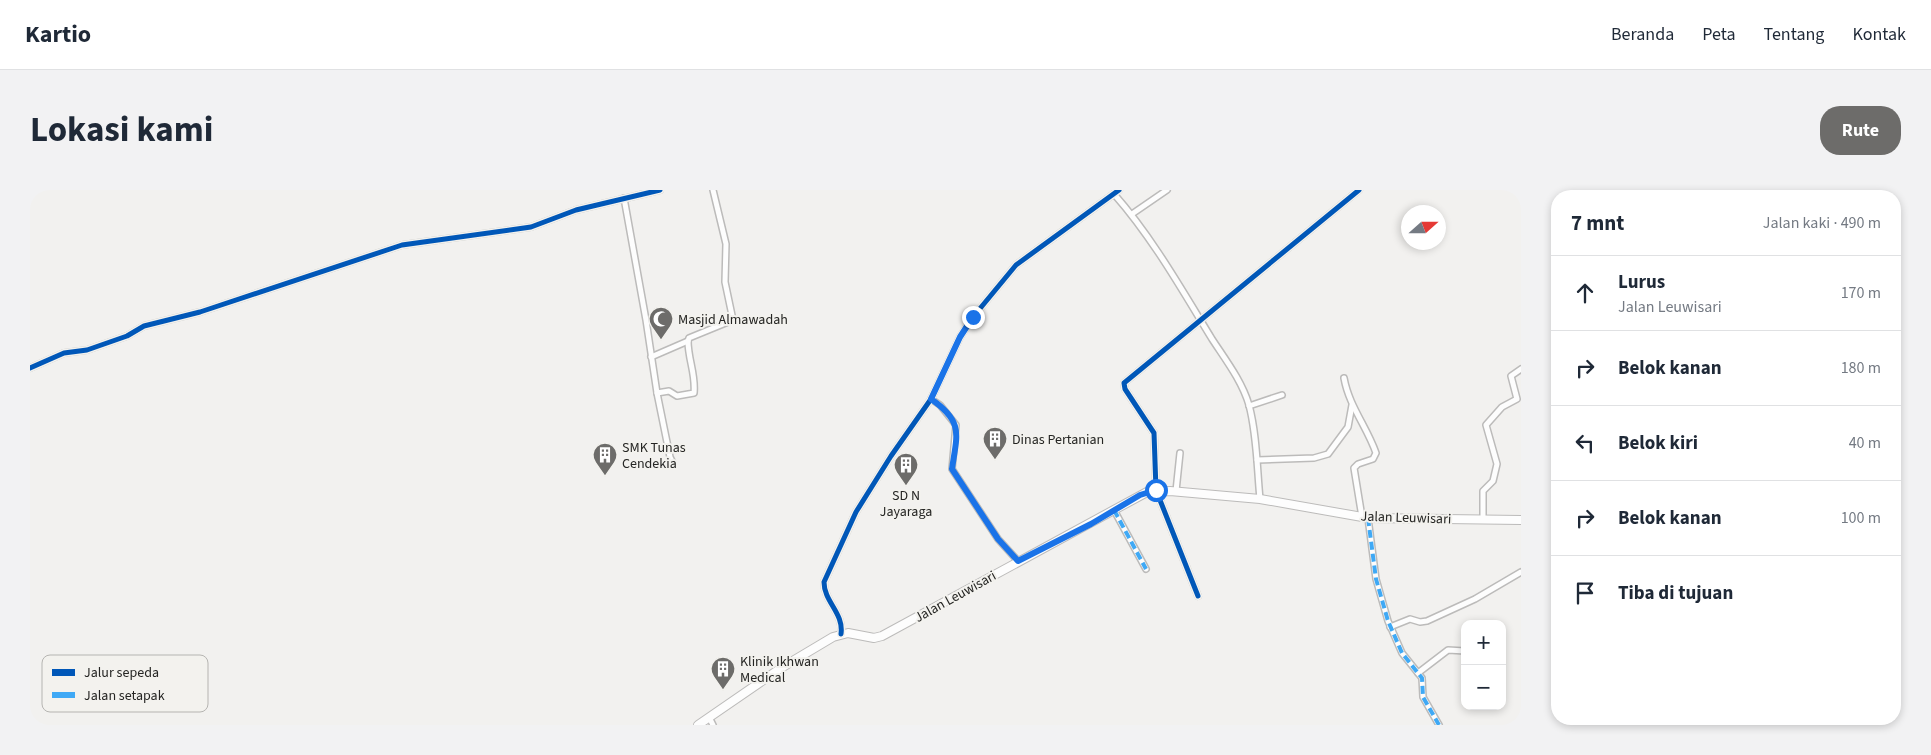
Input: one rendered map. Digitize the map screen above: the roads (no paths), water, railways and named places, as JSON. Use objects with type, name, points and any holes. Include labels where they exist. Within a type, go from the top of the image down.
[{"type":"main road","name":"Jalan Leuwisari","points":[[841,634],[877,638],[1144,493],[1156,490],[1260,499],[1365,517],[1521,520]]},
{"type":"main road","points":[[698,725],[781,668],[841,634]]},
{"type":"street","points":[[30,368],[64,353],[87,350],[127,336],[144,326],[200,312],[402,245],[531,227],[576,210],[660,190]]},
{"type":"street","points":[[651,357],[688,341],[689,338],[733,320],[725,282],[726,244],[713,190]]},
{"type":"street","points":[[1132,214],[1166,190]]},
{"type":"street","points":[[1198,596],[1156,490],[1154,433],[1124,385],[1127,380],[1200,319],[1358,190]]},
{"type":"street","points":[[841,634],[841,620],[825,592],[824,582],[856,512],[931,399],[965,329],[1008,272],[1116,192],[1200,319],[1234,375],[1249,406],[1260,499]]},
{"type":"street","points":[[624,198],[657,393],[670,456],[673,462]]},
{"type":"street","points":[[657,393],[669,391],[677,396],[694,393],[695,380],[690,363],[688,341]]},
{"type":"street","points":[[1483,518],[1483,491],[1493,481],[1497,464],[1486,425],[1502,407],[1517,399],[1511,376],[1521,368]]},
{"type":"street","points":[[1344,378],[1352,404],[1376,453],[1373,459],[1358,464],[1354,468],[1376,579],[1390,627],[1402,654],[1424,682],[1423,697],[1439,725]]},
{"type":"street","points":[[1249,406],[1282,395]]},
{"type":"street","points":[[931,399],[940,405],[956,425],[957,436],[952,469],[998,539],[1018,561]]},
{"type":"street","points":[[1256,460],[1326,456],[1348,427],[1352,404]]},
{"type":"street","points":[[1176,492],[1180,453]]},
{"type":"street","points":[[1114,510],[1146,569]]},
{"type":"street","points":[[1390,627],[1410,619],[1420,622],[1426,621],[1475,599],[1521,572]]},
{"type":"street","points":[[1418,674],[1448,650],[1461,651]]},
{"type":"street","points":[[709,717],[713,725]]},
{"type":"place","name":"Masjid Almawadah","points":[[661,340]]},
{"type":"place","name":"Dinas Pertanian","points":[[995,460]]},
{"type":"place","name":"SMK Tunas Cendekia","points":[[605,476]]},
{"type":"place","name":"SD N Jayaraga","points":[[906,486]]},
{"type":"place","name":"Klinik Ikhwan Medical","points":[[723,690]]}]
